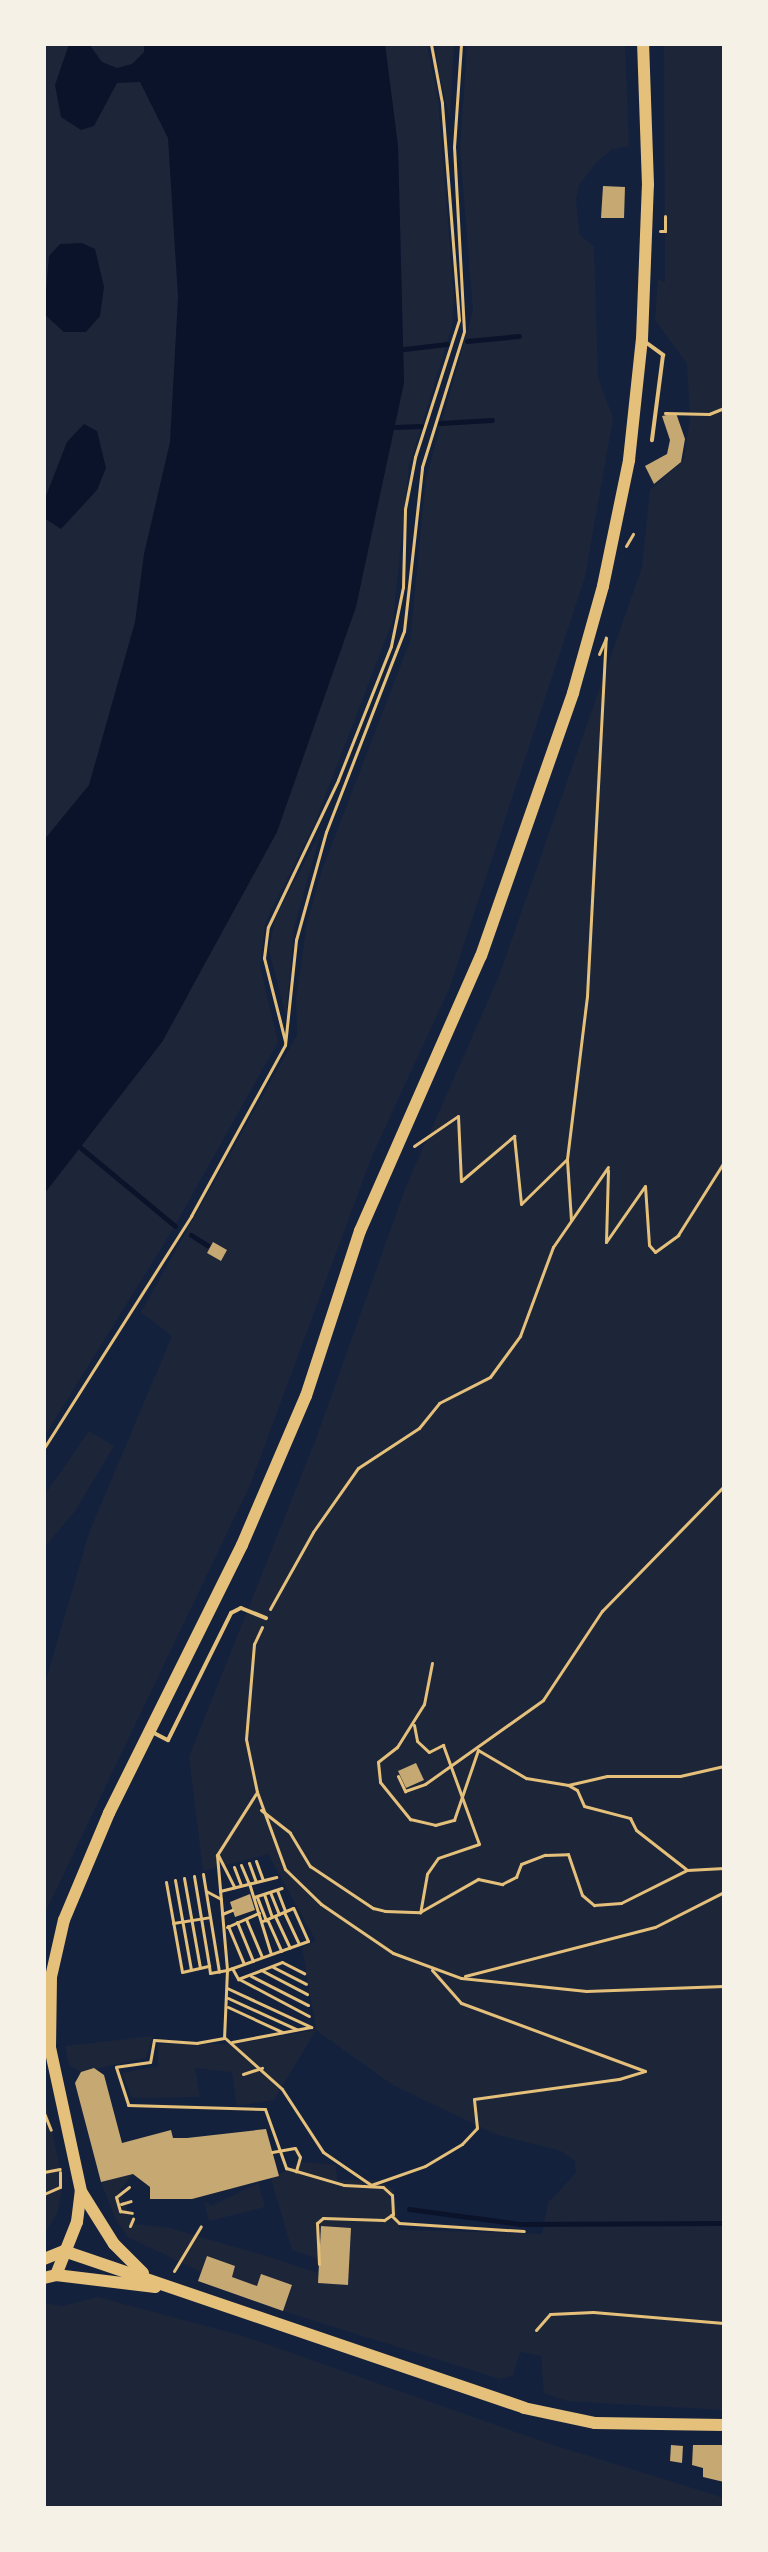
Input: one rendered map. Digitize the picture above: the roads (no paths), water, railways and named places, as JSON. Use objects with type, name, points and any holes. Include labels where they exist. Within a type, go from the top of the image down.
[{"type":"main road","points":[[167,2287],[50,2276],[77,2222],[81,2191],[50,2048],[51,1977],[80,1880],[268,1490],[306,1396],[360,1231],[481,956],[527,827],[603,586],[629,460],[642,339],[648,185],[643,44]]},
{"type":"main road","points":[[81,2191],[124,2256],[167,2287]]},
{"type":"main road","points":[[64,2251],[74,2278]]},
{"type":"main road","points":[[44,2259],[64,2251],[524,2408],[595,2423],[724,2425]]},
{"type":"lane","points":[[642,339],[663,355],[652,440]]},
{"type":"lane","points":[[150,1731],[168,1740],[231,1613],[241,1608],[266,1618]]},
{"type":"waterway","points":[[467,341],[519,336]]},
{"type":"waterway","points":[[404,349],[447,344]]},
{"type":"waterway","points":[[440,423],[492,420]]},
{"type":"waterway","points":[[395,427],[421,426]]},
{"type":"waterway","points":[[81,1148],[175,1226]]},
{"type":"waterway","points":[[191,1235],[207,1245]]},
{"type":"waterway","points":[[409,2209],[520,2224],[724,2223]]}]
